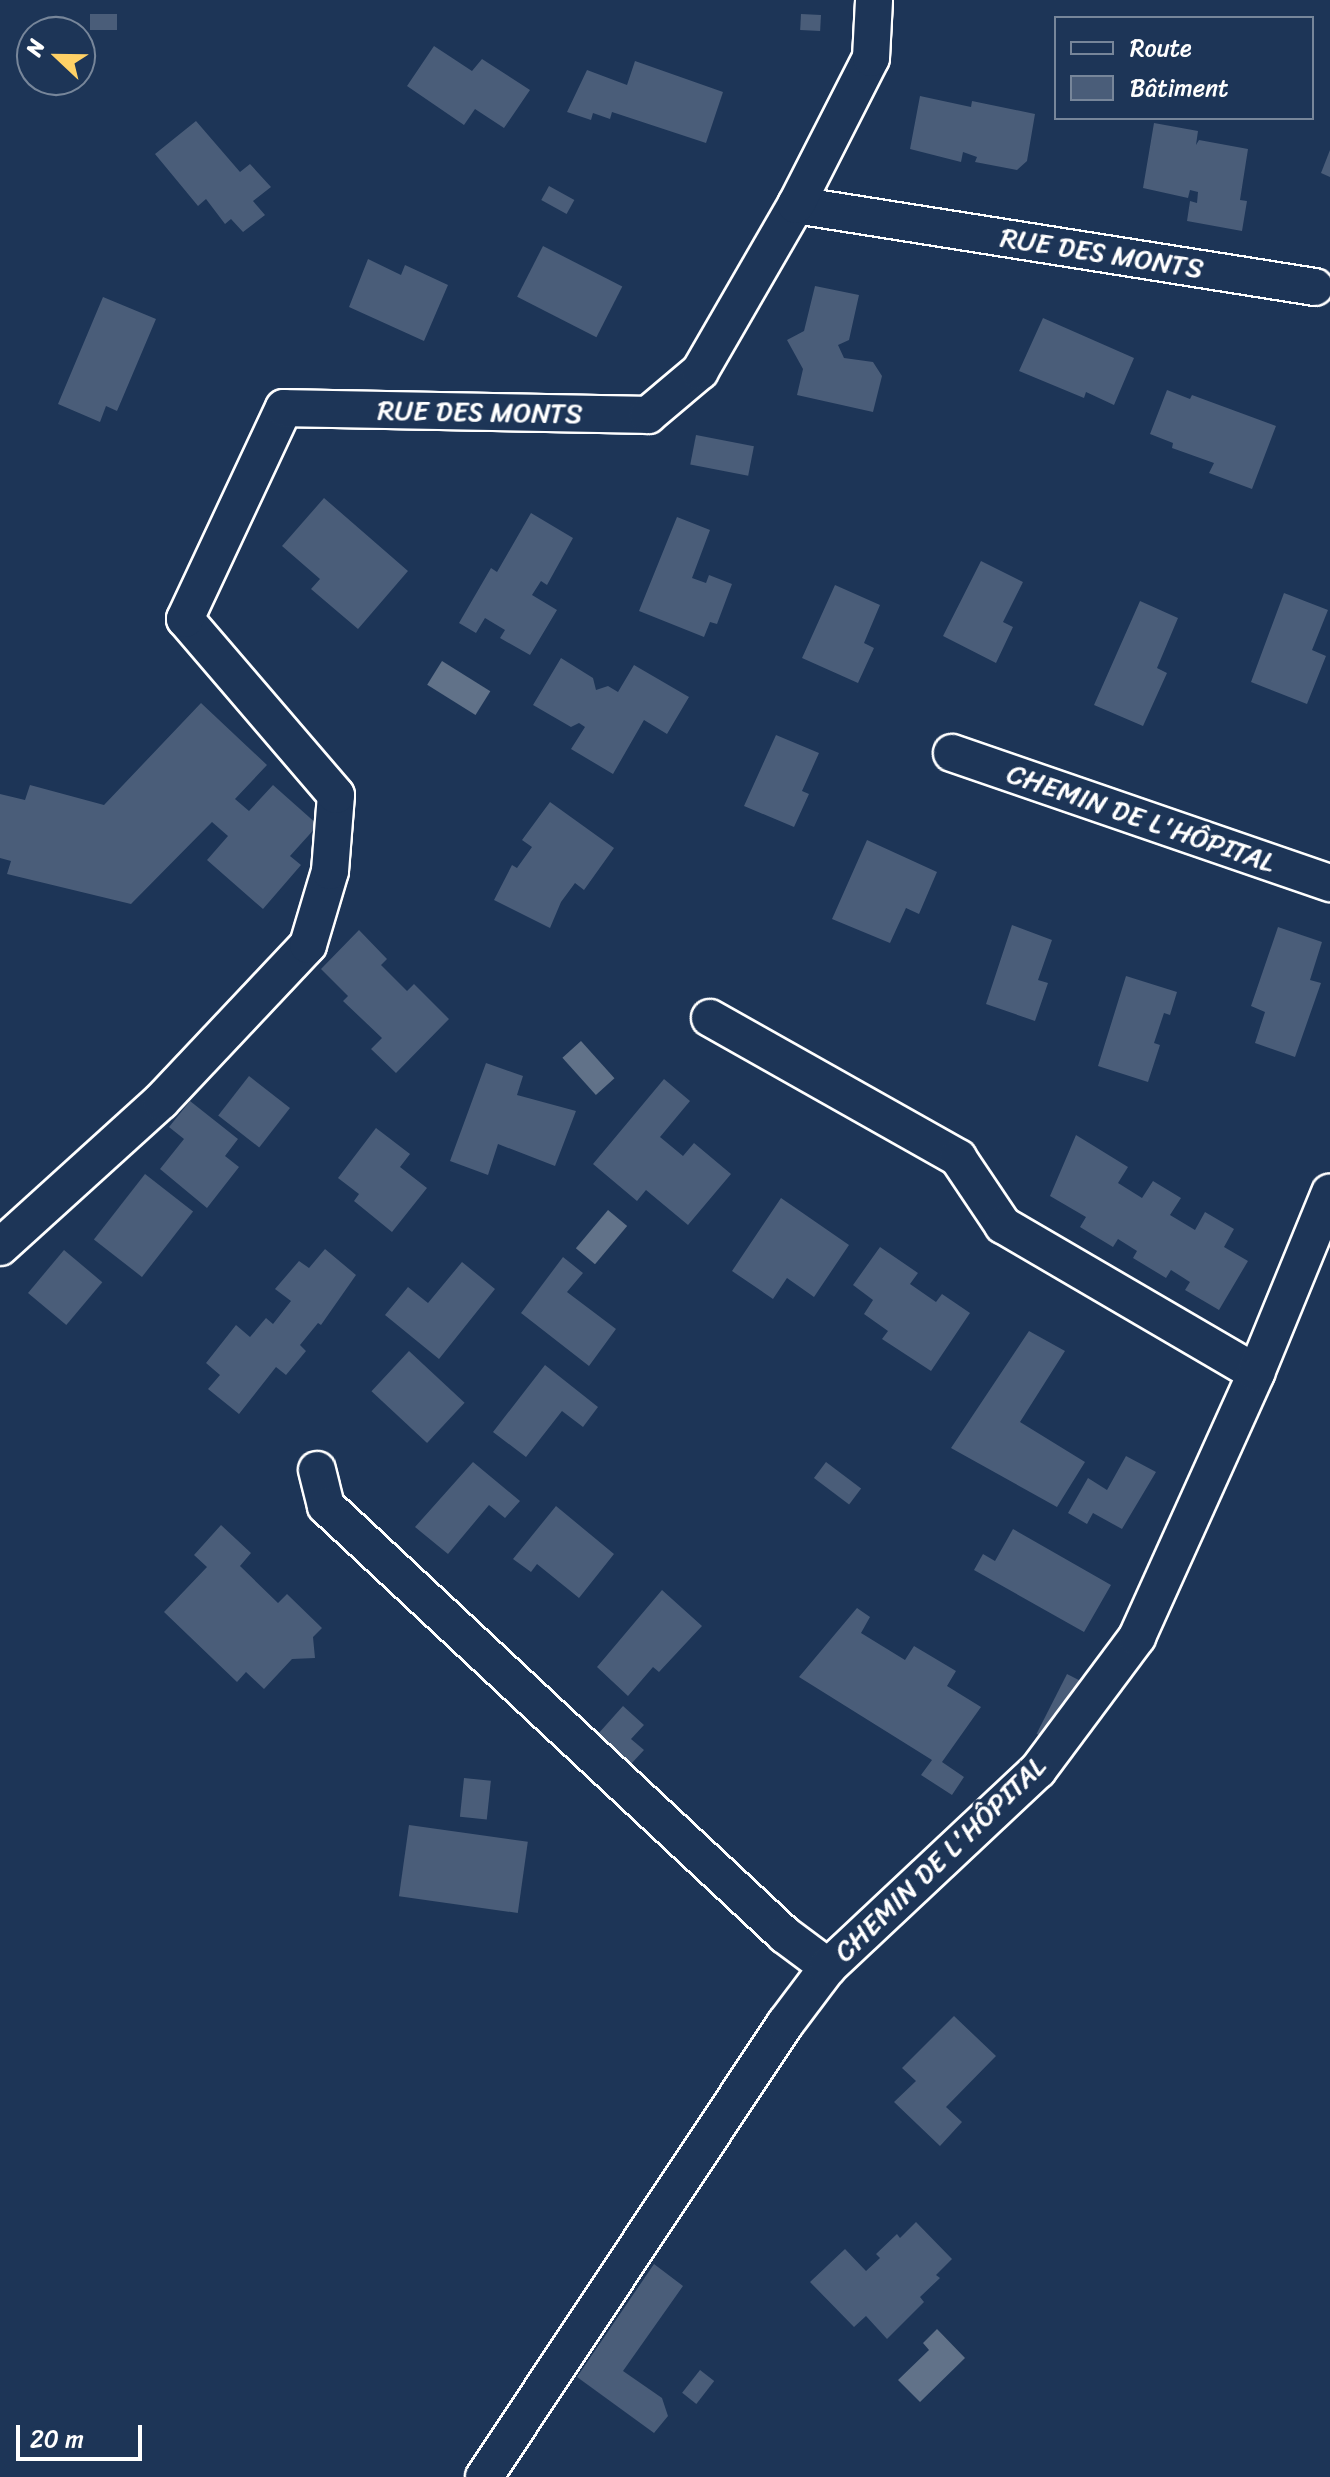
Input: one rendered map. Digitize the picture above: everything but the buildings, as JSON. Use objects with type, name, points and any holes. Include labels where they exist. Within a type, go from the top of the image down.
[{"type":"street","name":"RUE DES MONTS","points":[[0,1247],[161,1101],[308,945],[330,871],[336,795],[185,619],[284,408],[648,415],[700,371],[796,205],[871,58],[874,0]]},
{"type":"street","name":"RUE DES MONTS","points":[[796,205],[1315,287]]},
{"type":"street","name":"CHEMIN DE L'HÔPITAL","points":[[952,753],[1330,883]]},
{"type":"street","points":[[710,1018],[958,1158],[1003,1225],[1256,1373]]},
{"type":"street","name":"CHEMIN DE L'HÔPITAL","points":[[484,2477],[785,2024],[828,1967],[1038,1770],[1137,1637],[1256,1373],[1330,1193]]},
{"type":"street","name":"CHEMIN DE L'HÔPITAL","points":[[317,1470],[326,1506],[774,1924],[828,1967]]},
{"type":"water","points":[[442,661],[490,691],[476,715],[427,685]]},
{"type":"water","points":[[581,1041],[614,1078],[596,1095],[562,1058]]},
{"type":"water","points":[[608,1210],[627,1226],[595,1264],[576,1248]]},
{"type":"water","points":[[937,2329],[965,2358],[920,2402],[898,2380],[929,2350],[923,2343]]}]
